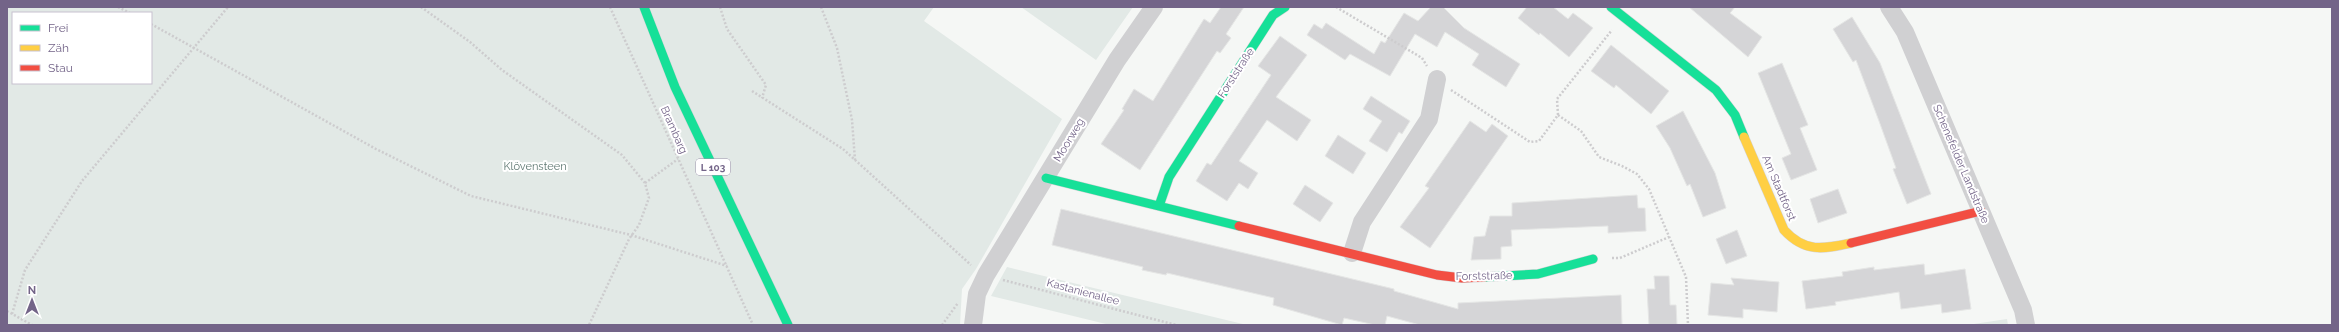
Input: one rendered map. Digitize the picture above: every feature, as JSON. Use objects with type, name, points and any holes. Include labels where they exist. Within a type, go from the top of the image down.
[{"type":"street","name":"L 103","points":[[644,7],[678,94],[788,325]]},
{"type":"street","name":"Moorweg","points":[[973,325],[977,294],[986,275],[1117,60],[1154,7]]},
{"type":"street","name":"Forststraße","points":[[1159,206],[1169,177],[1273,15],[1285,7]]},
{"type":"street","name":"Am Stadtforst","points":[[1611,7],[1716,90],[1727,102],[1735,115],[1784,230],[1794,242],[1810,248],[1829,248],[1981,211]]},
{"type":"street","name":"Schenefelder Landstraße","points":[[1889,7],[1905,32],[2023,310],[2026,325]]},
{"type":"street","points":[[1352,253],[1362,222],[1429,119],[1437,79]]},
{"type":"street","name":"Forststraße","points":[[1046,178],[1436,274],[1462,278],[1538,274],[1593,259]]},
{"type":"path","points":[[118,7],[128,12]]},
{"type":"path","points":[[12,314],[25,270],[82,181],[228,7]]},
{"type":"path","points":[[421,7],[470,42],[502,70],[622,155],[645,183],[649,198],[639,225],[631,235],[589,325]]},
{"type":"path","name":"Brambarg","points":[[610,7],[753,325]]},
{"type":"path","points":[[720,7],[727,29],[766,86],[762,98]]},
{"type":"path","points":[[821,7],[837,48],[852,120],[855,160]]},
{"type":"path","points":[[1336,7],[1422,58],[1437,79],[1530,142],[1539,141],[1558,115],[1557,99],[1623,17]]},
{"type":"path","points":[[152,25],[376,149],[472,196],[631,235],[726,266]]},
{"type":"path","points":[[752,91],[843,149],[976,269],[986,275]]},
{"type":"path","points":[[1558,115],[1581,131],[1599,157],[1637,174],[1649,189],[1686,277],[1688,325]]},
{"type":"path","points":[[645,183],[678,159]]},
{"type":"path","points":[[1593,259],[1620,258],[1669,237]]},
{"type":"path","name":"Kastanienallee","points":[[986,275],[1176,325]]},
{"type":"path","points":[[7,311],[32,325]]},
{"type":"green space","name":"Klövensteen","points":[[7,7],[934,7],[924,21],[1062,119],[976,269],[962,289],[960,325],[7,325]]},
{"type":"green space","points":[[1021,7],[1133,7],[1096,60]]},
{"type":"green space","points":[[1007,267],[1247,325],[1110,325],[991,296]]},
{"type":"green space","points":[[2007,319],[2008,325],[1967,325]]},
{"type":"building","points":[[1221,7],[1244,7],[1226,34],[1231,38],[1220,53],[1217,51],[1140,170],[1101,144],[1124,110],[1122,109],[1134,89],[1153,101],[1204,19],[1210,23]]},
{"type":"building","points":[[1431,7],[1443,7],[1464,28],[1520,64],[1506,87],[1472,65],[1479,54],[1445,32],[1437,47],[1415,34],[1390,76],[1350,54],[1345,60],[1307,35],[1314,24],[1322,29],[1326,23],[1374,54],[1381,41],[1385,43],[1404,13],[1418,21]]},
{"type":"building","points":[[1527,7],[1553,7],[1568,19],[1573,13],[1593,28],[1569,57],[1540,33],[1539,35],[1518,18]]},
{"type":"building","points":[[1689,7],[1735,7],[1730,13],[1762,37],[1748,57]]},
{"type":"building","points":[[1852,17],[1880,63],[1931,194],[1907,204],[1893,169],[1896,168],[1856,60],[1853,62],[1833,29]]},
{"type":"building","points":[[1280,36],[1307,55],[1276,97],[1311,120],[1297,141],[1267,120],[1239,161],[1258,173],[1248,189],[1239,183],[1227,201],[1196,181],[1207,163],[1211,165],[1271,75],[1258,66]]},
{"type":"building","points":[[1611,45],[1669,91],[1651,114],[1616,85],[1614,88],[1591,71]]},
{"type":"building","points":[[1782,63],[1808,125],[1800,128],[1817,170],[1791,180],[1782,158],[1791,154],[1758,73]]},
{"type":"building","points":[[1371,96],[1410,121],[1402,134],[1399,132],[1387,152],[1369,141],[1382,121],[1363,109]]},
{"type":"building","points":[[1683,111],[1715,173],[1726,208],[1703,217],[1690,184],[1687,186],[1670,148],[1656,126]]},
{"type":"building","points":[[1470,121],[1486,132],[1492,124],[1508,136],[1430,248],[1400,227],[1429,188],[1425,186]]},
{"type":"building","points":[[1338,135],[1366,153],[1353,174],[1325,156]]},
{"type":"building","points":[[1305,185],[1333,203],[1320,222],[1293,204]]},
{"type":"building","points":[[1838,189],[1847,213],[1818,223],[1810,199]]},
{"type":"building","points":[[1637,195],[1638,208],[1645,208],[1646,231],[1608,233],[1608,226],[1511,230],[1512,246],[1501,247],[1501,259],[1471,260],[1474,237],[1485,236],[1490,216],[1512,216],[1512,203]]},
{"type":"building","points":[[1061,209],[1394,289],[1394,291],[1458,309],[1458,303],[1621,295],[1622,325],[1420,325],[1387,316],[1385,325],[1375,325],[1344,318],[1342,325],[1273,305],[1274,298],[1167,273],[1166,275],[1142,270],[1143,267],[1052,245]]},
{"type":"building","points":[[1737,230],[1747,256],[1726,264],[1716,239]]},
{"type":"building","points":[[1924,264],[1925,275],[1965,269],[1971,309],[1942,313],[1941,304],[1901,309],[1899,292],[1835,302],[1836,305],[1806,309],[1802,281],[1843,276],[1842,272],[1874,267],[1874,270]]},
{"type":"building","points":[[1654,276],[1669,276],[1670,305],[1676,305],[1677,325],[1649,325],[1647,289],[1655,289]]},
{"type":"building","points":[[1731,278],[1779,282],[1777,312],[1743,309],[1743,318],[1708,315],[1711,283],[1734,285]]},
{"type":"traffic: fast","points":[[644,7],[675,87],[788,325]]},
{"type":"traffic: fast","points":[[1159,206],[1169,177],[1273,15],[1285,7]]},
{"type":"traffic: fast","points":[[1611,7],[1716,90],[1735,115],[1744,137]]},
{"type":"traffic: fast","points":[[1046,178],[1239,226]]},
{"type":"traffic: fast","points":[[1485,277],[1538,274],[1593,259]]},
{"type":"traffic: slow","points":[[1744,137],[1784,230],[1799,243],[1807,246],[1823,248],[1851,243]]},
{"type":"traffic: jam","points":[[1851,243],[1981,211]]},
{"type":"traffic: jam","points":[[1239,226],[1437,275],[1462,278],[1485,277]]}]
